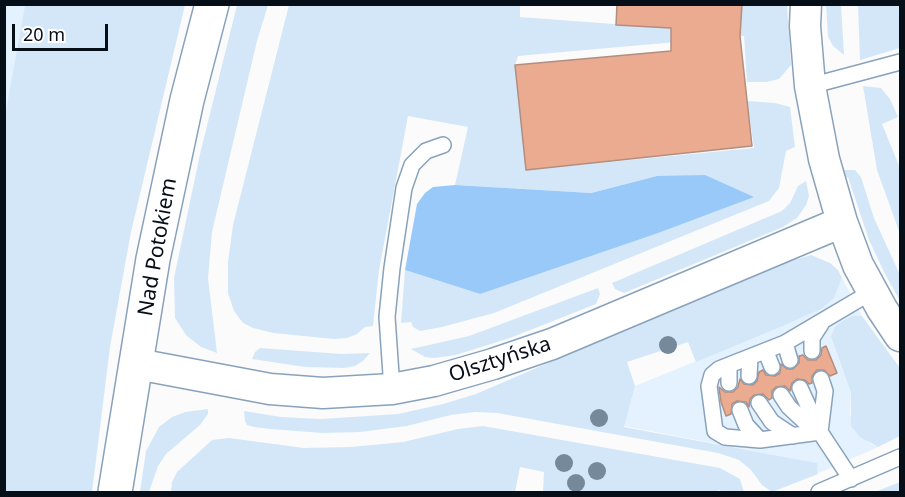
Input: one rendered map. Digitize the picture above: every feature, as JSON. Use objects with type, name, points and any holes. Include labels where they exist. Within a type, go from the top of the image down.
[{"type":"main road","name":"Nad Potokiem","points":[[115,492],[117,469],[156,247],[187,100],[212,4]]},
{"type":"street","points":[[806,4],[805,26],[810,86],[824,159],[842,222],[858,265],[900,336]]},
{"type":"street","name":"Olsztyńska","points":[[137,364],[270,389],[323,393],[392,389],[434,381],[552,344],[842,222]]},
{"type":"lane","points":[[810,86],[900,62]]},
{"type":"lane","points":[[392,389],[387,317],[404,188],[412,165],[426,151],[443,146]]},
{"type":"lane","points":[[820,432],[760,440],[725,437],[715,431],[709,386],[712,375],[729,365],[785,343],[873,291]]},
{"type":"lane","points":[[812,351],[812,338],[821,323]]},
{"type":"lane","points":[[785,343],[790,360]]},
{"type":"lane","points":[[766,352],[772,367]]},
{"type":"lane","points":[[749,376],[750,357]]},
{"type":"lane","points":[[729,365],[729,383]]},
{"type":"lane","points":[[820,432],[825,391],[821,379]]},
{"type":"lane","points":[[800,388],[820,432],[851,478]]},
{"type":"lane","points":[[781,395],[789,407],[820,432]]},
{"type":"lane","points":[[759,404],[772,422],[793,436]]},
{"type":"lane","points":[[740,411],[746,425],[760,440]]},
{"type":"lane","points":[[819,492],[900,457]]},
{"type":"shaded area","points":[[5,5],[25,5],[5,122]]},
{"type":"shaded area","points":[[25,5],[185,5],[131,232],[110,347],[92,492],[5,492],[4,122]]},
{"type":"shaded area","points":[[237,5],[268,5],[257,41],[212,232],[208,278],[217,353],[201,347],[186,335],[175,318],[174,278],[200,154]]},
{"type":"shaded area","points":[[289,5],[520,5],[520,17],[627,25],[741,5],[787,5],[791,65],[779,79],[767,82],[747,82],[744,36],[518,56],[515,65],[526,170],[754,148],[747,101],[775,103],[790,107],[795,147],[786,151],[779,188],[769,201],[494,313],[420,331],[413,327],[411,322],[401,323],[405,270],[480,294],[657,176],[591,193],[455,185],[468,127],[408,116],[379,270],[373,326],[365,327],[357,334],[347,338],[334,339],[273,333],[253,328],[243,323],[234,311],[228,293],[228,262],[233,225]]},
{"type":"shaded area","points":[[826,5],[841,5],[844,55],[833,46],[828,37]]},
{"type":"shaded area","points":[[858,5],[900,5],[900,48],[860,60]]},
{"type":"shaded area","points":[[863,86],[881,88],[890,99],[898,117],[882,124],[900,168],[900,234],[877,170]]},
{"type":"shaded area","points":[[843,170],[855,170],[861,177],[874,218],[900,275],[900,301],[869,240],[848,177],[844,178]]},
{"type":"shaded area","points":[[705,175],[754,197],[658,233],[480,294],[405,270],[417,204],[433,187],[455,185],[591,193],[657,176]]},
{"type":"shaded area","points":[[806,181],[809,196],[806,205],[797,218],[783,227],[624,293],[615,289],[612,283],[782,211],[790,203],[798,186]]},
{"type":"shaded area","points":[[811,255],[830,263],[838,270],[842,278],[834,298],[821,309],[696,362],[688,342],[627,362],[635,386],[624,427],[817,463],[818,474],[772,492],[762,485],[751,470],[739,460],[718,453],[497,413],[475,412],[451,415],[407,426],[360,432],[322,433],[270,429],[247,425],[245,421],[244,411],[281,417],[321,419],[398,414],[443,404],[476,394],[773,266]]},
{"type":"shaded area","points":[[842,278],[862,316],[852,316],[831,338],[851,393],[850,415],[870,444],[878,447],[819,473],[816,463],[624,426],[635,386],[778,328],[834,298]]},
{"type":"shaded area","points":[[598,288],[600,294],[596,304],[510,338],[456,355],[434,358],[425,357],[411,349],[469,336]]},
{"type":"shaded area","points":[[852,316],[862,316],[900,368],[900,436],[878,447],[860,437],[851,426],[851,393],[831,337],[835,327]]},
{"type":"shaded area","points":[[260,348],[342,354],[370,353],[355,366],[305,367],[252,359]]},
{"type":"shaded area","points":[[208,409],[208,414],[200,425],[166,454],[158,466],[149,492],[140,492],[146,451],[159,427],[172,417],[185,412]]},
{"type":"shaded area","points":[[483,426],[720,468],[740,479],[744,492],[721,492],[720,490],[713,492],[543,492],[544,472],[520,467],[515,492],[171,492],[172,482],[177,472],[212,440],[229,438],[304,448],[351,447],[403,442],[458,429]]},
{"type":"shaded area","points":[[900,482],[900,492],[875,492]]},
{"type":"building","points":[[617,4],[742,4],[740,36],[752,146],[526,170],[515,65],[671,51],[671,28],[616,25]]},
{"type":"building","points":[[826,346],[837,373],[830,376],[824,370],[817,370],[812,376],[812,383],[797,379],[792,383],[790,391],[785,386],[776,387],[769,400],[763,394],[754,395],[750,399],[749,407],[746,402],[737,401],[732,404],[731,414],[726,416],[719,387],[725,392],[733,392],[738,387],[740,379],[744,384],[753,385],[757,381],[759,372],[763,370],[766,375],[775,376],[780,373],[781,364],[787,369],[793,369],[799,363],[799,356],[803,355],[808,360],[816,360],[821,355],[822,348]]}]
